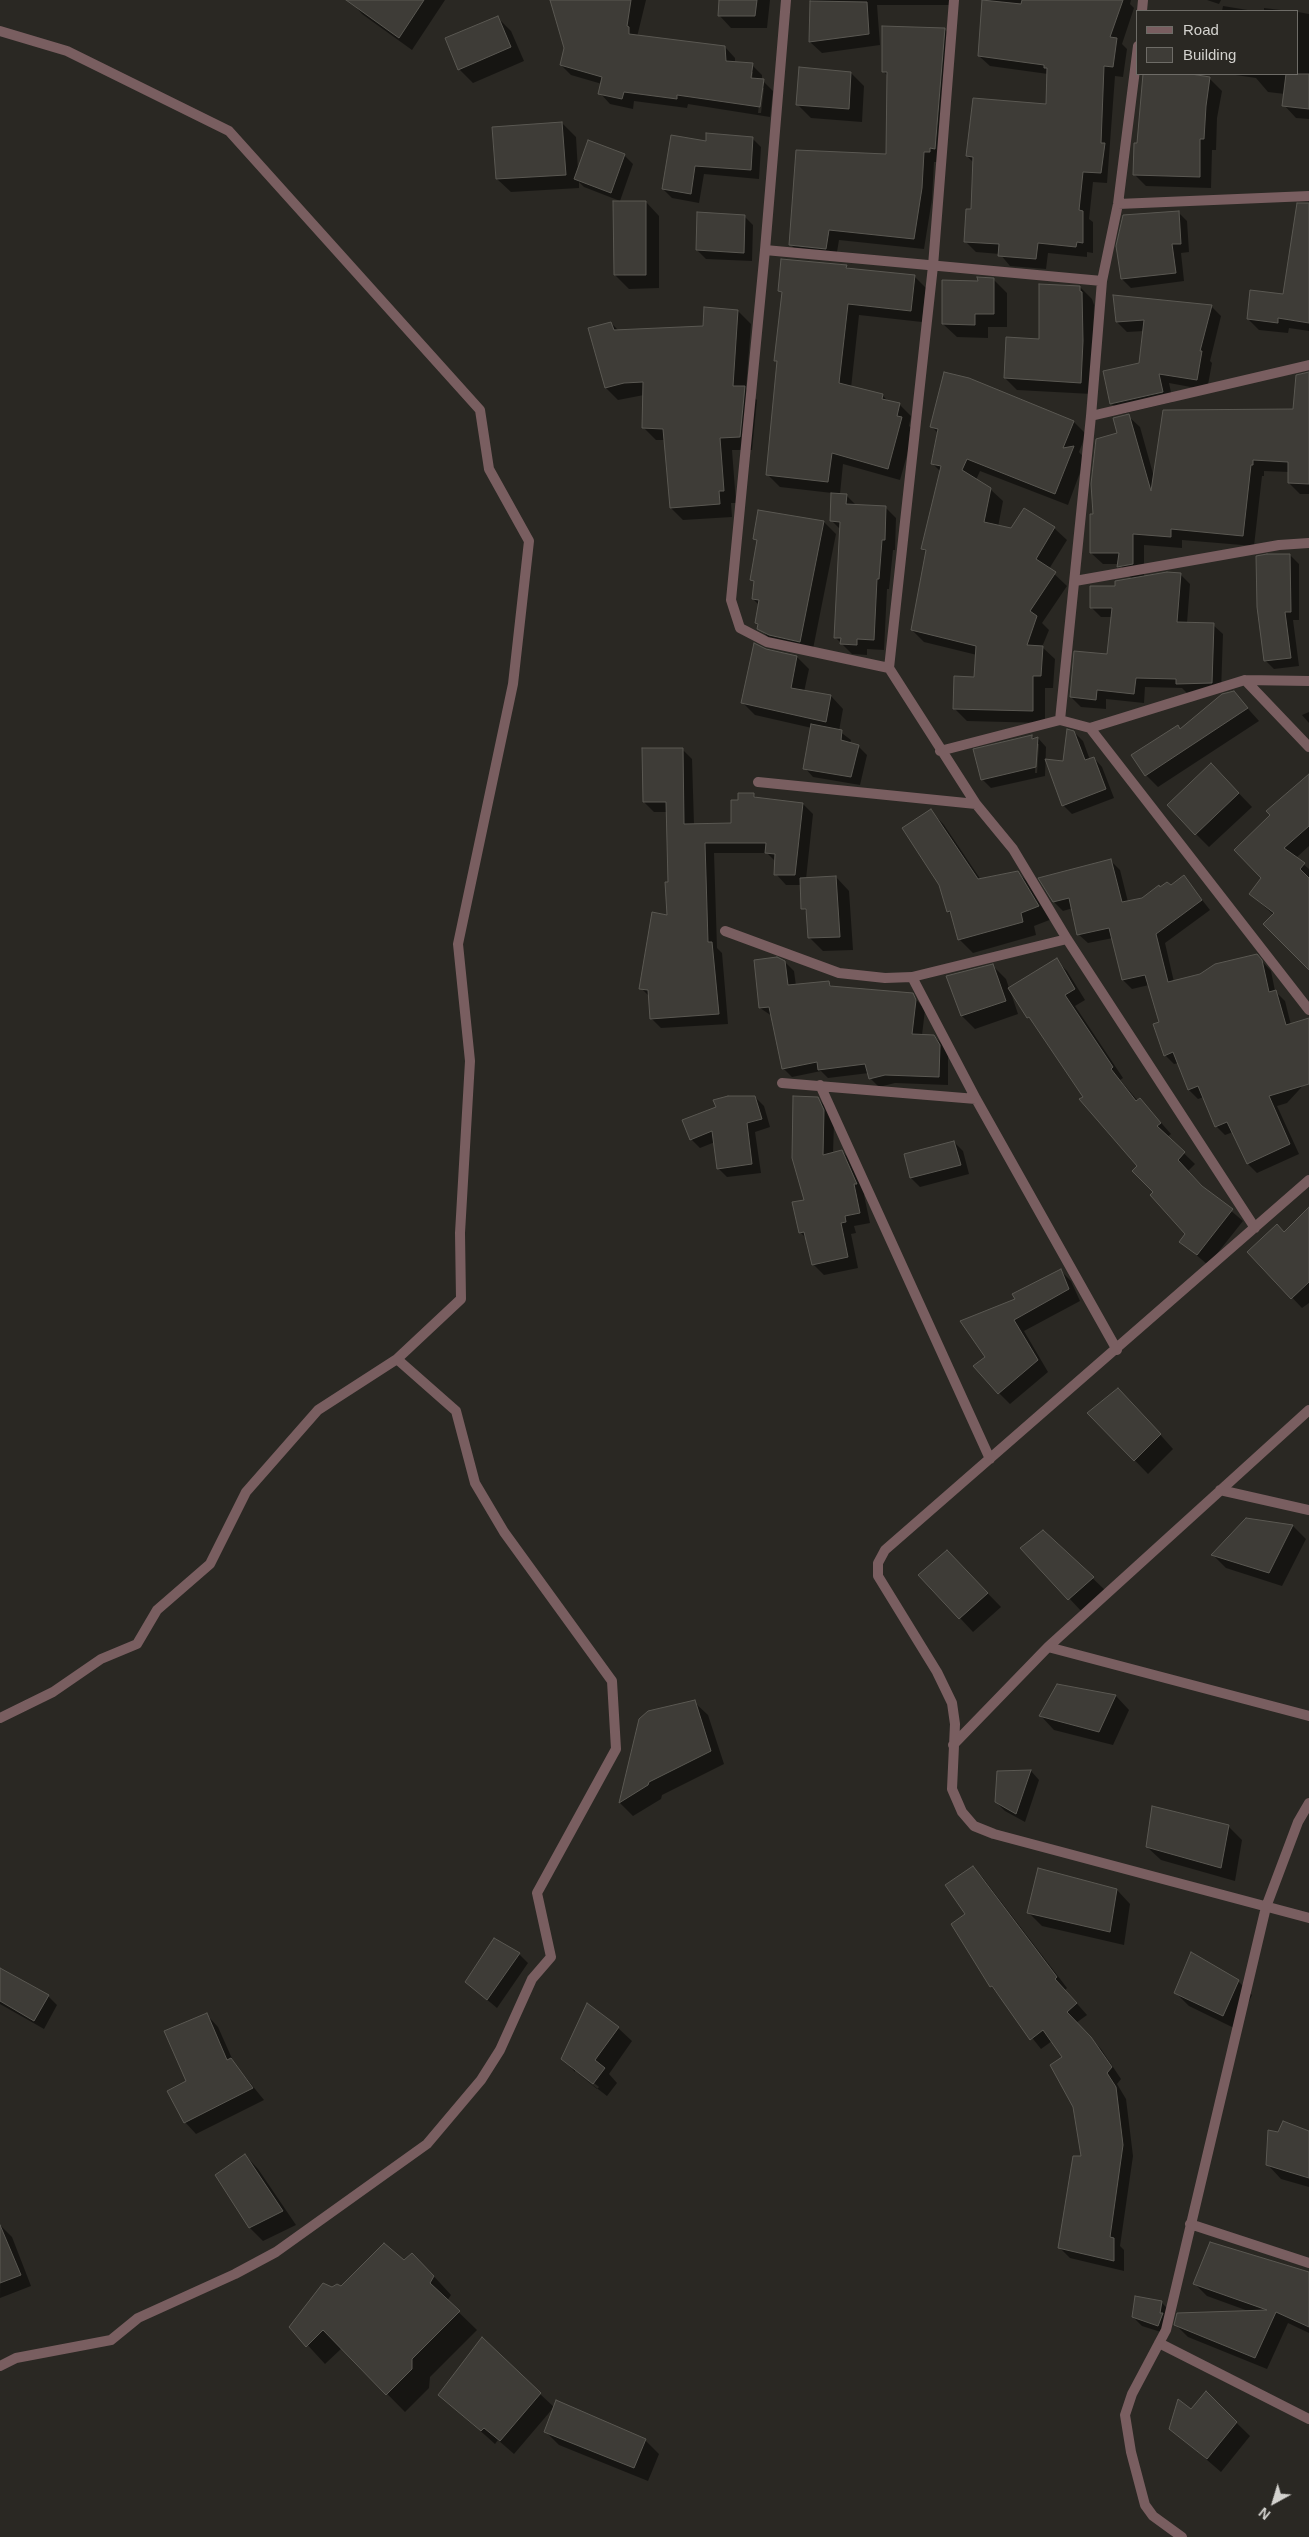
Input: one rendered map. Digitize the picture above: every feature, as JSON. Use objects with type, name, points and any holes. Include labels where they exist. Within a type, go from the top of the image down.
[{"type":"street","points":[[786,0],[765,250],[731,600],[740,628],[767,642],[889,668]]},
{"type":"street","points":[[954,0],[933,266],[889,668],[976,804],[1013,849],[1067,939],[1255,1228]]},
{"type":"street","points":[[0,31],[67,51],[229,131],[480,410],[489,470],[529,541],[513,684],[458,944],[470,1061],[460,1233],[461,1299],[397,1358],[318,1410],[246,1492],[210,1564],[157,1610],[137,1644],[101,1659],[53,1692],[0,1718]]},
{"type":"street","points":[[1060,720],[1091,416],[1102,281],[1118,204],[1136,62]]},
{"type":"street","points":[[1118,204],[1309,196]]},
{"type":"street","points":[[765,250],[1102,281]]},
{"type":"street","points":[[1091,416],[1309,366]]},
{"type":"street","points":[[1074,581],[1279,545],[1309,544]]},
{"type":"street","points":[[940,750],[1060,720],[1090,728],[1245,680],[1309,681]]},
{"type":"street","points":[[1245,680],[1309,747]]},
{"type":"street","points":[[1090,728],[1309,1010]]},
{"type":"street","points":[[758,782],[976,804]]},
{"type":"street","points":[[725,931],[839,973],[885,978],[912,977],[1067,939]]},
{"type":"street","points":[[912,977],[976,1098],[1117,1350]]},
{"type":"street","points":[[782,1083],[976,1098]]},
{"type":"street","points":[[820,1086],[990,1459]]},
{"type":"street","points":[[1309,1180],[1117,1350],[885,1550],[878,1563],[878,1576],[937,1672],[952,1703],[955,1724],[952,1789],[962,1812],[974,1826],[1004,1836],[1309,1918]]},
{"type":"street","points":[[0,2366],[16,2358],[112,2340],[138,2318],[235,2274],[276,2252],[427,2144],[481,2080],[500,2050],[532,1979],[552,1957],[537,1893],[616,1749],[612,1681],[504,1532],[475,1483],[456,1412],[397,1358]]},
{"type":"street","points":[[954,1745],[1048,1647],[1309,1410]]},
{"type":"street","points":[[1220,1490],[1309,1510]]},
{"type":"street","points":[[1048,1647],[1309,1716]]},
{"type":"street","points":[[1182,2537],[1153,2516],[1145,2505],[1131,2452],[1125,2415],[1132,2394],[1166,2330],[1266,1907],[1298,1822],[1309,1803]]},
{"type":"street","points":[[1190,2224],[1309,2263]]},
{"type":"street","points":[[1159,2343],[1309,2419]]},
{"type":"building","points":[[346,0],[424,0],[399,38]]},
{"type":"building","points":[[550,0],[631,0],[627,26],[629,27],[629,34],[725,46],[726,61],[753,63],[751,78],[764,79],[760,107],[677,95],[677,99],[624,92],[622,99],[598,94],[602,77],[560,65],[564,48]]},
{"type":"building","points":[[719,0],[757,0],[755,16],[718,16]]},
{"type":"building","points":[[982,0],[1021,4],[1022,0],[1123,0],[1110,37],[1117,38],[1113,67],[1104,66],[1101,143],[1105,143],[1101,173],[1083,172],[1079,210],[1083,211],[1083,243],[1077,242],[1076,247],[1038,243],[1036,259],[998,256],[999,244],[964,242],[966,209],[971,209],[973,157],[966,156],[973,98],[1046,104],[1047,68],[1044,68],[1044,65],[978,56]]},
{"type":"building","points":[[810,1],[867,2],[869,34],[809,42]]},
{"type":"building","points":[[498,16],[511,47],[458,70],[445,38]]},
{"type":"building","points":[[882,26],[945,28],[935,149],[930,148],[930,152],[924,152],[922,188],[914,239],[829,230],[826,249],[789,245],[796,150],[886,154],[887,72],[882,72]]},
{"type":"building","points":[[799,67],[851,72],[849,109],[796,105]]},
{"type":"building","points":[[1309,74],[1309,109],[1282,106],[1286,75]]},
{"type":"building","points":[[1143,75],[1197,75],[1210,77],[1204,139],[1200,139],[1200,177],[1133,175],[1134,143],[1137,143]]},
{"type":"building","points":[[562,122],[566,175],[496,179],[492,127]]},
{"type":"building","points":[[706,133],[753,137],[751,170],[695,166],[691,194],[662,189],[671,135],[706,141]]},
{"type":"building","points":[[588,140],[625,154],[611,193],[574,179]]},
{"type":"building","points":[[613,201],[646,201],[646,275],[614,275]]},
{"type":"building","points":[[1297,203],[1309,203],[1309,323],[1278,318],[1278,323],[1247,319],[1250,290],[1283,294]]},
{"type":"building","points":[[1179,211],[1181,244],[1172,244],[1176,273],[1121,279],[1116,246],[1123,215]]},
{"type":"building","points":[[697,212],[745,215],[744,253],[696,250]]},
{"type":"building","points":[[781,259],[847,265],[846,268],[915,275],[911,311],[848,304],[839,383],[883,394],[882,399],[900,403],[897,416],[902,417],[888,469],[832,453],[828,482],[766,475],[777,361],[774,361],[782,292],[778,291]]},
{"type":"building","points":[[977,277],[994,278],[994,314],[975,314],[975,325],[942,324],[942,280],[978,281]]},
{"type":"building","points":[[1039,284],[1080,286],[1080,291],[1082,292],[1083,341],[1081,383],[1004,378],[1006,337],[1039,339]]},
{"type":"building","points":[[1113,295],[1212,305],[1200,351],[1202,351],[1197,380],[1159,374],[1163,392],[1110,404],[1103,371],[1139,363],[1144,320],[1116,322]]},
{"type":"building","points":[[704,307],[738,310],[733,386],[745,386],[740,437],[720,438],[724,491],[719,491],[720,504],[670,508],[663,429],[642,428],[643,382],[624,383],[605,388],[588,328],[611,322],[614,330],[703,326]]},
{"type":"building","points":[[944,372],[969,378],[1074,421],[1063,448],[1074,446],[1055,494],[967,459],[962,470],[991,488],[984,522],[1011,528],[1024,508],[1055,527],[1036,559],[1056,572],[1030,611],[1037,616],[1027,645],[1043,646],[1041,676],[1033,676],[1033,711],[953,709],[954,676],[974,677],[976,646],[911,630],[926,550],[921,549],[941,466],[931,464],[938,429],[930,427]]},
{"type":"building","points":[[1309,372],[1309,484],[1288,483],[1288,462],[1253,460],[1243,536],[1171,529],[1171,537],[1133,534],[1133,564],[1117,567],[1119,553],[1090,553],[1090,514],[1093,514],[1091,484],[1096,439],[1117,433],[1113,418],[1129,414],[1151,491],[1163,410],[1293,409],[1296,375]]},
{"type":"building","points":[[831,493],[847,494],[846,504],[886,506],[885,540],[882,540],[879,579],[877,579],[874,640],[857,639],[857,645],[840,644],[841,638],[834,638],[840,522],[830,521]]},
{"type":"building","points":[[758,510],[824,521],[800,642],[769,635],[757,629],[758,624],[755,623],[759,600],[752,599],[754,581],[750,580],[757,540],[753,539]]},
{"type":"building","points":[[1290,554],[1291,612],[1285,612],[1291,658],[1264,661],[1257,607],[1256,556]]},
{"type":"building","points":[[1167,572],[1181,573],[1177,622],[1214,623],[1212,683],[1176,684],[1176,679],[1136,678],[1134,694],[1097,690],[1096,700],[1070,697],[1074,651],[1107,654],[1112,608],[1090,608],[1090,586],[1115,586],[1115,581]]},
{"type":"building","points":[[754,643],[766,649],[797,656],[791,688],[831,695],[826,722],[741,703]]},
{"type":"building","points":[[1234,691],[1248,708],[1145,776],[1131,755],[1178,725],[1180,729],[1222,694]]},
{"type":"building","points":[[811,724],[842,730],[841,740],[859,745],[851,777],[803,769]]},
{"type":"building","points":[[1067,729],[1074,731],[1085,760],[1094,757],[1106,789],[1062,806],[1045,759],[1063,761]]},
{"type":"building","points":[[1032,735],[1032,739],[1038,737],[1036,767],[981,780],[973,749]]},
{"type":"building","points":[[642,748],[683,748],[684,824],[731,823],[731,800],[738,800],[738,793],[754,793],[754,797],[803,803],[795,875],[774,875],[775,854],[765,853],[766,843],[705,843],[708,942],[712,942],[719,1014],[650,1019],[648,990],[639,989],[652,912],[667,915],[665,882],[668,882],[666,802],[643,802]]},
{"type":"building","points":[[1211,763],[1239,793],[1195,835],[1167,805]]},
{"type":"building","points":[[1309,774],[1309,826],[1284,848],[1305,863],[1300,869],[1309,878],[1309,970],[1263,924],[1274,913],[1249,894],[1261,878],[1234,850],[1270,815],[1266,811]]},
{"type":"building","points":[[931,809],[978,879],[1018,871],[1039,906],[1021,913],[1023,922],[958,940],[950,911],[947,912],[939,885],[902,828]]},
{"type":"building","points":[[1111,859],[1122,902],[1142,898],[1159,885],[1160,887],[1167,882],[1171,885],[1184,875],[1202,900],[1156,934],[1168,982],[1200,974],[1215,964],[1257,954],[1262,960],[1269,992],[1276,990],[1286,1025],[1309,1018],[1309,1084],[1269,1096],[1290,1144],[1247,1164],[1227,1122],[1215,1127],[1198,1086],[1188,1090],[1173,1052],[1164,1056],[1153,1024],[1159,1022],[1145,975],[1122,980],[1109,928],[1077,935],[1069,898],[1053,902],[1038,878]]},
{"type":"building","points":[[836,876],[840,937],[808,938],[806,909],[801,909],[800,878]]},
{"type":"building","points":[[777,957],[785,961],[788,985],[829,981],[830,986],[913,993],[916,1000],[912,1034],[934,1035],[940,1045],[939,1077],[885,1075],[869,1079],[865,1064],[818,1070],[817,1062],[782,1069],[769,1007],[759,1008],[754,960]]},
{"type":"building","points":[[1057,958],[1075,989],[1065,995],[1113,1067],[1111,1069],[1136,1101],[1140,1098],[1161,1123],[1157,1126],[1185,1152],[1178,1160],[1202,1186],[1233,1209],[1197,1255],[1179,1242],[1185,1234],[1150,1195],[1153,1192],[1132,1171],[1137,1166],[1079,1099],[1083,1097],[1008,988]]},
{"type":"building","points":[[993,964],[1006,1001],[961,1016],[946,976]]},
{"type":"building","points":[[728,1096],[755,1096],[762,1119],[747,1123],[752,1164],[717,1169],[712,1131],[690,1140],[682,1120],[716,1107],[713,1100]]},
{"type":"building","points":[[793,1096],[818,1097],[824,1110],[823,1155],[842,1150],[857,1184],[854,1184],[860,1213],[845,1216],[846,1222],[841,1223],[848,1257],[812,1265],[804,1232],[799,1233],[792,1202],[804,1200],[792,1158]]},
{"type":"building","points":[[954,1141],[961,1165],[910,1178],[904,1154]]},
{"type":"building","points":[[1309,1207],[1309,1282],[1291,1299],[1247,1252],[1277,1224],[1284,1232]]},
{"type":"building","points":[[1061,1269],[1069,1289],[1014,1320],[1038,1360],[998,1394],[973,1366],[985,1357],[960,1321],[1015,1299],[1012,1294]]},
{"type":"building","points":[[1118,1388],[1161,1434],[1134,1461],[1087,1413]]},
{"type":"building","points":[[1246,1518],[1293,1525],[1269,1573],[1211,1555]]},
{"type":"building","points":[[1043,1530],[1094,1577],[1068,1600],[1020,1548]]},
{"type":"building","points":[[947,1550],[988,1593],[959,1619],[918,1575]]},
{"type":"building","points":[[1057,1684],[1116,1695],[1099,1732],[1039,1716]]},
{"type":"building","points":[[695,1700],[711,1751],[649,1782],[648,1785],[619,1803],[639,1719],[648,1711]]},
{"type":"building","points":[[1031,1770],[1016,1814],[995,1802],[997,1771]]},
{"type":"building","points":[[1152,1806],[1229,1825],[1221,1868],[1146,1847]]},
{"type":"building","points":[[973,1866],[1057,1977],[1055,1979],[1077,2003],[1067,2012],[1091,2037],[1112,2067],[1107,2073],[1116,2087],[1123,2145],[1110,2237],[1114,2238],[1114,2261],[1058,2248],[1073,2156],[1081,2156],[1073,2107],[1050,2065],[1062,2057],[1043,2030],[1030,2040],[992,1986],[990,1987],[951,1924],[965,1914],[945,1885]]},
{"type":"building","points":[[1038,1868],[1117,1889],[1110,1932],[1027,1913]]},
{"type":"building","points":[[494,1938],[520,1953],[487,2000],[465,1982]]},
{"type":"building","points":[[1191,1952],[1239,1980],[1223,2016],[1174,1993]]},
{"type":"building","points":[[0,1968],[49,1995],[34,2021],[0,2001]]},
{"type":"building","points":[[587,2003],[619,2027],[595,2060],[605,2068],[593,2084],[561,2059]]},
{"type":"building","points":[[207,2013],[227,2060],[231,2058],[253,2088],[184,2123],[167,2091],[186,2081],[164,2031]]},
{"type":"building","points":[[1283,2121],[1309,2131],[1309,2178],[1266,2165],[1268,2130],[1278,2132]]},
{"type":"building","points":[[245,2154],[283,2211],[249,2228],[215,2175]]},
{"type":"building","points":[[0,2225],[21,2275],[0,2283]]},
{"type":"building","points":[[1210,2242],[1309,2272],[1309,2327],[1276,2312],[1255,2358],[1174,2325],[1177,2313],[1267,2310],[1193,2284]]},
{"type":"building","points":[[384,2243],[404,2260],[412,2253],[434,2276],[430,2283],[460,2311],[412,2359],[412,2369],[386,2395],[323,2330],[306,2347],[289,2327],[323,2283],[332,2287],[337,2284],[341,2286]]},
{"type":"building","points":[[1135,2296],[1162,2301],[1160,2313],[1163,2313],[1158,2326],[1132,2317]]},
{"type":"building","points":[[482,2337],[541,2393],[500,2441],[484,2428],[481,2431],[438,2395]]},
{"type":"building","points":[[1206,2391],[1237,2422],[1207,2459],[1169,2429],[1178,2399],[1191,2409]]},
{"type":"building","points":[[556,2400],[646,2439],[634,2468],[544,2432]]}]
